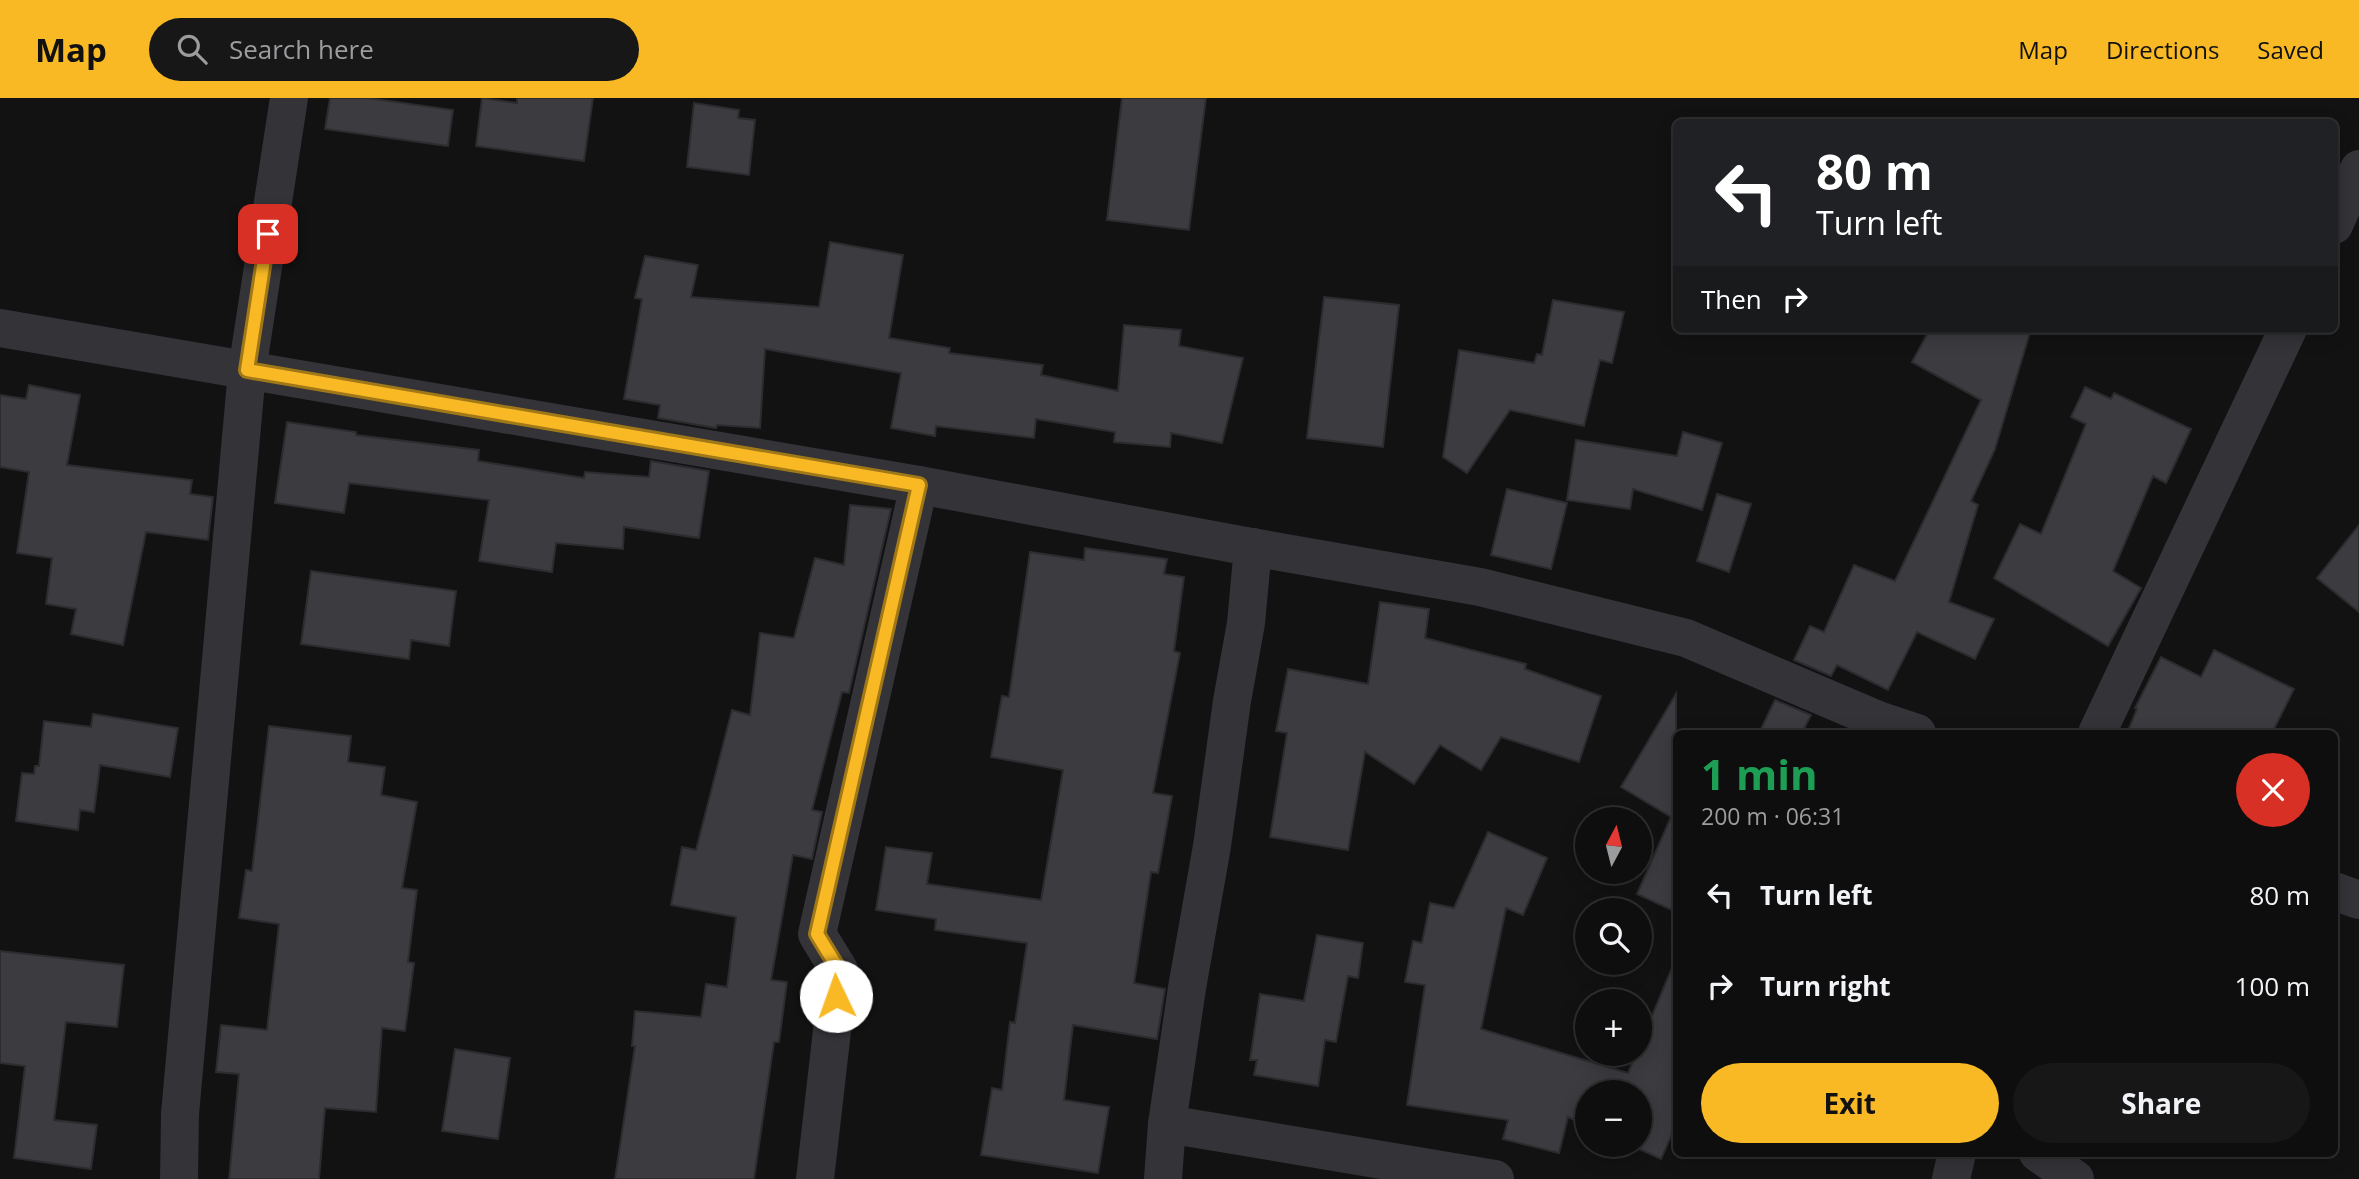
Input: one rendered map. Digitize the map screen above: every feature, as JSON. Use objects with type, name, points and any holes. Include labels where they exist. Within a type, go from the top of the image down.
[{"type":"street","points":[[179,1179],[180,1114],[247,370],[289,98]]},
{"type":"street","points":[[2338,216],[2359,169]]},
{"type":"street","points":[[0,328],[919,485],[1480,587],[1686,638],[1878,720],[1908,730]]},
{"type":"street","points":[[2098,730],[2286,333]]},
{"type":"street","points":[[814,1179],[839,970],[817,934],[919,485]]},
{"type":"street","points":[[1163,1179],[1167,1124],[1187,988],[1212,846],[1232,701],[1247,623],[1253,547]]},
{"type":"street","points":[[2338,892],[2359,900]]},
{"type":"street","points":[[1167,1124],[1495,1179]]},
{"type":"street","points":[[1951,1179],[1956,1157]]},
{"type":"street","points":[[2044,1157],[2075,1179]]},
{"type":"building","points":[[330,98],[368,98],[453,110],[448,146],[325,129]]},
{"type":"building","points":[[482,98],[517,103],[517,98],[593,98],[584,161],[476,146]]},
{"type":"building","points":[[1122,98],[1206,98],[1189,230],[1107,220]]},
{"type":"building","points":[[694,103],[739,110],[738,118],[755,120],[749,175],[687,167]]},
{"type":"building","points":[[830,242],[903,255],[889,338],[950,348],[949,353],[1043,365],[1041,375],[1118,391],[1124,325],[1181,330],[1179,346],[1243,358],[1222,443],[1171,433],[1170,447],[1114,442],[1115,432],[1036,419],[1034,438],[936,426],[935,436],[891,428],[901,373],[765,349],[760,428],[717,425],[716,428],[658,418],[660,405],[624,399],[642,299],[635,298],[645,256],[698,265],[691,297],[819,307]]},
{"type":"building","points":[[1324,297],[1399,305],[1383,447],[1307,438]]},
{"type":"building","points":[[1553,300],[1624,312],[1612,363],[1600,360],[1584,426],[1510,410],[1467,473],[1443,457],[1459,350],[1534,363],[1537,354],[1542,355]]},
{"type":"building","points":[[1928,333],[2030,333],[1995,449],[1971,501],[1978,505],[1949,602],[1994,619],[1975,659],[1917,632],[1888,690],[1837,665],[1831,676],[1794,660],[1810,626],[1824,632],[1854,565],[1895,581],[1981,400],[1912,362]]},
{"type":"building","points":[[29,385],[80,395],[67,465],[192,480],[190,494],[213,497],[208,540],[146,532],[123,645],[71,634],[76,609],[46,604],[52,558],[17,553],[29,472],[0,467],[0,395],[26,399]]},
{"type":"building","points":[[2085,387],[2111,399],[2114,393],[2191,429],[2166,483],[2153,476],[2113,571],[2141,588],[2108,646],[1994,578],[2020,524],[2041,534],[2086,424],[2071,417]]},
{"type":"building","points":[[287,422],[356,432],[356,435],[479,450],[478,461],[584,478],[585,472],[649,477],[651,461],[709,471],[699,538],[624,527],[623,549],[556,543],[552,572],[479,561],[489,500],[349,483],[344,513],[275,503]]},
{"type":"building","points":[[1683,432],[1722,443],[1702,510],[1633,489],[1630,509],[1567,500],[1576,440],[1677,456]]},
{"type":"building","points":[[1507,489],[1567,503],[1551,569],[1491,555]]},
{"type":"building","points":[[1717,494],[1751,504],[1729,572],[1697,561]]},
{"type":"building","points":[[850,505],[891,509],[849,693],[842,692],[812,810],[822,812],[812,859],[793,855],[771,980],[787,982],[779,1042],[774,1042],[754,1179],[615,1179],[635,1046],[632,1046],[635,1011],[701,1017],[706,984],[727,987],[736,917],[671,905],[682,847],[696,850],[732,710],[750,715],[760,633],[794,638],[815,558],[844,565]]},
{"type":"building","points":[[2359,525],[2359,612],[2317,578]]},
{"type":"building","points":[[1085,548],[1167,559],[1164,574],[1184,577],[1174,651],[1180,653],[1153,793],[1172,796],[1158,873],[1151,872],[1134,983],[1165,989],[1157,1039],[1073,1025],[1064,1100],[1109,1107],[1098,1173],[981,1155],[992,1088],[1002,1090],[1010,1022],[1015,1023],[1027,943],[935,930],[936,919],[876,910],[886,847],[932,853],[927,884],[1041,900],[1063,770],[991,757],[1002,696],[1009,697],[1030,552],[1084,560]]},
{"type":"building","points":[[311,571],[456,591],[449,646],[411,640],[409,659],[301,644]]},
{"type":"building","points":[[1380,602],[1429,609],[1425,638],[1526,664],[1525,669],[1601,696],[1579,762],[1501,737],[1481,770],[1440,745],[1414,784],[1365,752],[1348,850],[1270,837],[1287,733],[1276,731],[1288,669],[1368,684]]},
{"type":"building","points":[[2214,650],[2294,689],[2274,730],[2128,730],[2137,709],[2135,708],[2161,657],[2201,677]]},
{"type":"building","points":[[1676,694],[1676,730],[1673,730],[1673,911],[1652,901],[1652,898],[1637,894],[1641,884],[1652,884],[1652,860],[1671,817],[1621,787]]},
{"type":"building","points":[[1775,700],[1811,715],[1804,730],[1760,730]]},
{"type":"building","points":[[93,714],[178,728],[170,777],[100,765],[94,812],[80,810],[78,830],[16,821],[22,773],[34,774],[35,766],[39,766],[44,721],[91,727]]},
{"type":"building","points":[[269,726],[351,736],[348,762],[385,767],[381,795],[417,802],[402,888],[417,890],[408,962],[414,963],[405,1031],[382,1028],[376,1112],[325,1108],[319,1179],[229,1179],[239,1074],[216,1072],[221,1025],[267,1030],[279,924],[239,918],[246,870],[252,871]]},
{"type":"building","points":[[1488,832],[1547,858],[1523,915],[1506,908],[1481,1029],[1575,1057],[1575,1066],[1605,1066],[1628,1073],[1631,1066],[1652,1066],[1652,1016],[1673,965],[1673,1132],[1661,1159],[1652,1155],[1652,1080],[1575,1080],[1575,1120],[1568,1117],[1559,1153],[1503,1139],[1508,1120],[1407,1105],[1425,985],[1405,982],[1413,941],[1422,943],[1430,903],[1454,908]]},
{"type":"building","points":[[1317,935],[1363,943],[1358,978],[1348,976],[1336,1042],[1325,1040],[1318,1086],[1254,1075],[1257,1060],[1250,1060],[1260,994],[1304,1001]]},
{"type":"building","points":[[0,951],[124,965],[117,1027],[66,1022],[54,1120],[97,1125],[91,1169],[14,1158],[25,1066],[0,1063]]},
{"type":"building","points":[[455,1049],[510,1058],[498,1139],[442,1131]]},
{"type":"route","points":[[268,234],[247,370],[919,485],[817,934],[839,970],[836,996]]}]
